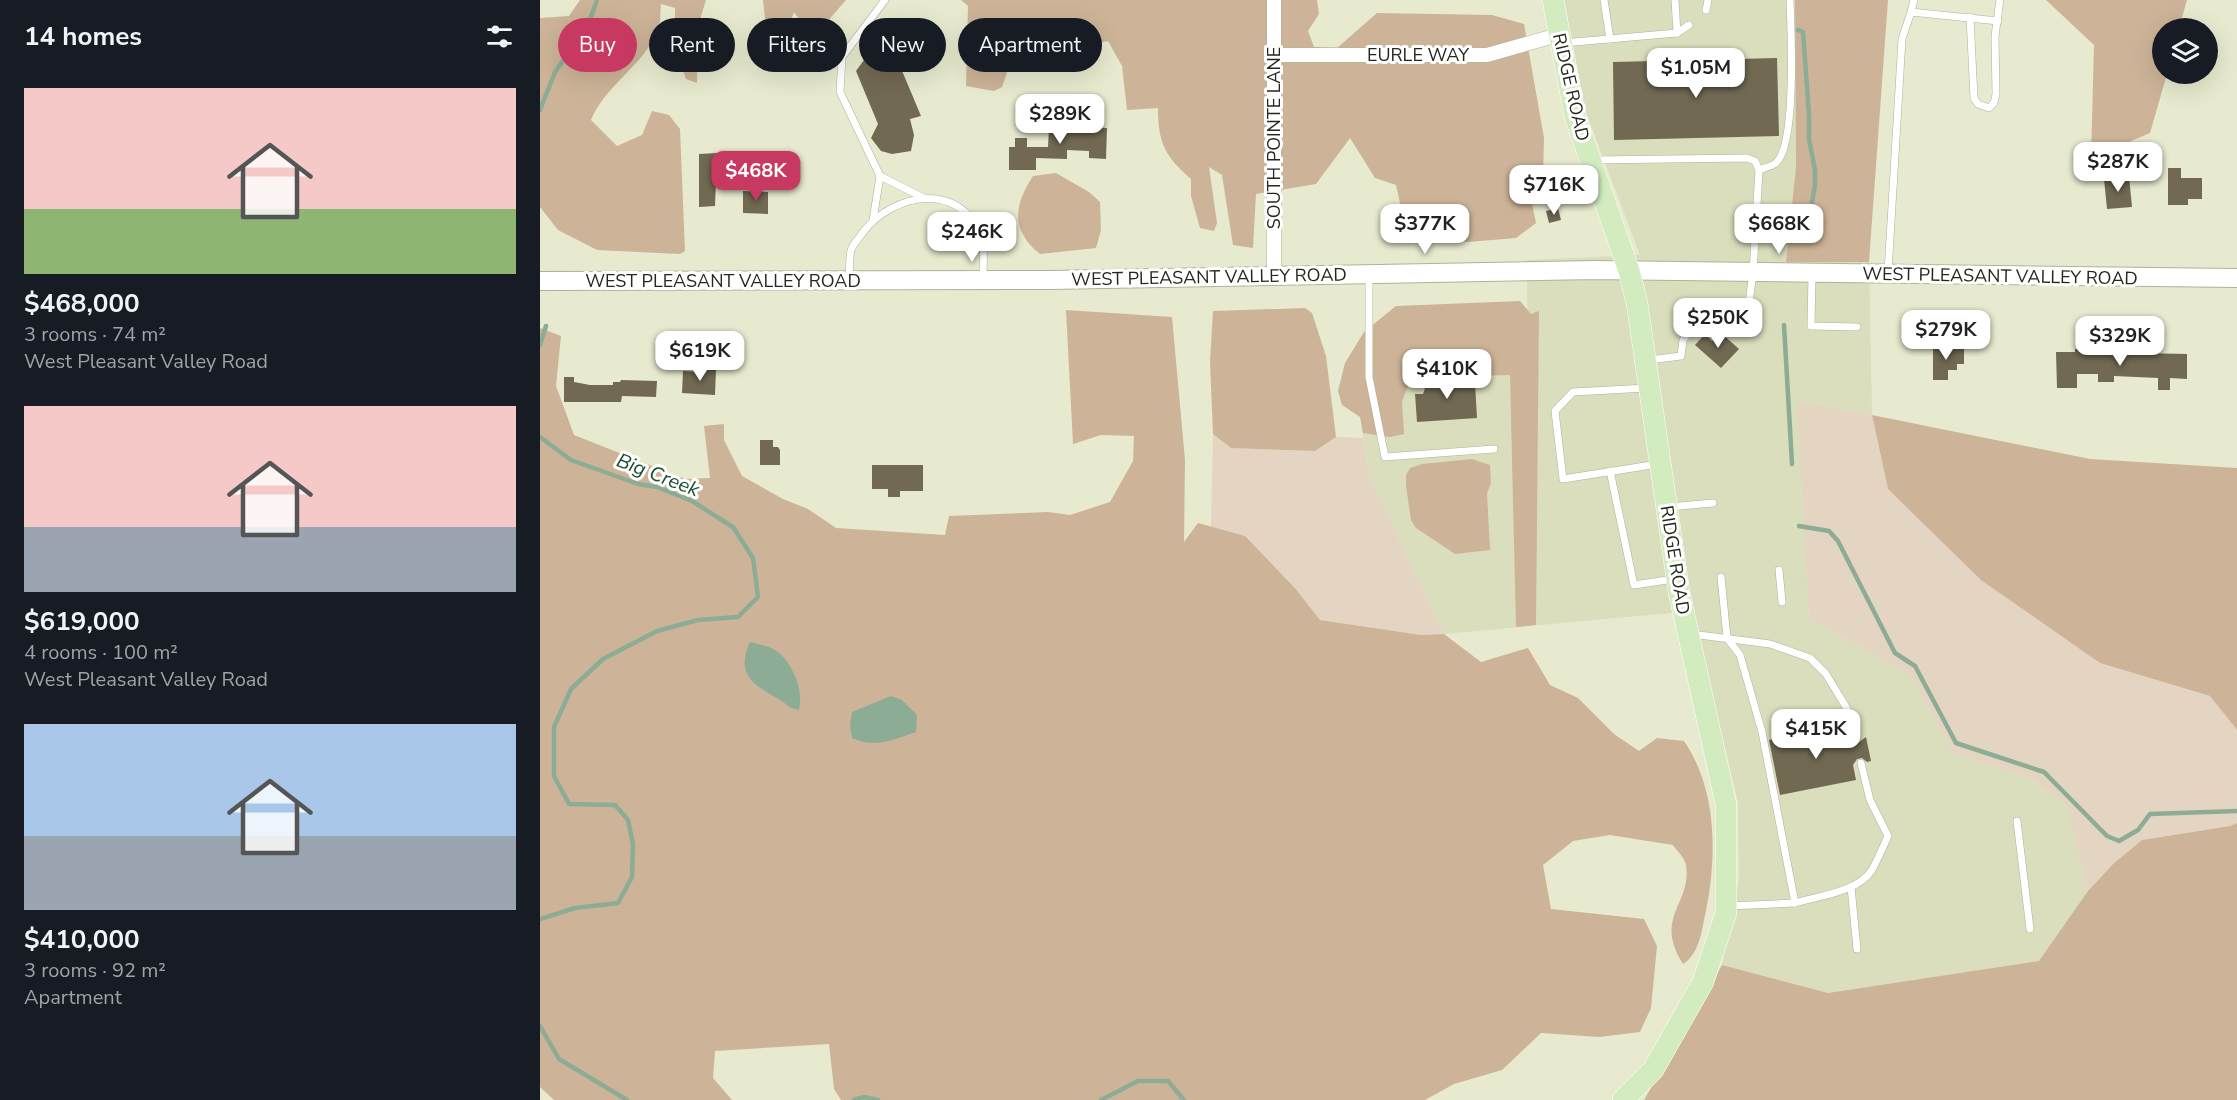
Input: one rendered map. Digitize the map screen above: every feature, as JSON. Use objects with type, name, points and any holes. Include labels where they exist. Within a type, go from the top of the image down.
[{"type":"main road","name":"RIDGE ROAD","points":[[1553,0],[1575,116],[1629,271],[1637,303],[1677,579],[1726,804],[1726,906],[1703,982],[1653,1070],[1623,1100]]},
{"type":"main road","name":"WEST PLEASANT VALLEY ROAD","points":[[540,281],[983,281],[1629,271],[2237,278]]},
{"type":"street","name":"SOUTH POINTE LANE","points":[[1274,0],[1274,276]]},
{"type":"street","name":"EURLE WAY","points":[[1274,55],[1487,54],[1559,39]]},
{"type":"lane","points":[[873,220],[880,176],[840,92],[842,57],[885,0]]},
{"type":"lane","points":[[1604,0],[1610,39]]},
{"type":"lane","points":[[1675,0],[1677,33]]},
{"type":"lane","points":[[1706,10],[1708,0]]},
{"type":"lane","points":[[1759,170],[1776,163],[1784,150],[1790,102],[1790,0]]},
{"type":"lane","points":[[1888,274],[1902,39],[1914,0]]},
{"type":"lane","points":[[1970,17],[1974,98],[1983,107],[1989,108],[1994,103],[1996,94],[1995,36],[2000,0]]},
{"type":"lane","points":[[1911,12],[1998,21]]},
{"type":"lane","points":[[1559,39],[1610,39],[1677,33],[1689,25]]},
{"type":"lane","points":[[1590,160],[1747,158],[1755,161],[1759,170],[1754,273],[1748,310],[1707,310],[1683,340],[1681,356],[1645,360]]},
{"type":"lane","points":[[880,176],[924,198],[953,201],[969,217],[981,237],[983,281]]},
{"type":"lane","points":[[849,281],[851,249],[873,220],[890,208],[924,198]]},
{"type":"lane","points":[[1369,274],[1369,377],[1385,456],[1494,449]]},
{"type":"lane","points":[[1812,274],[1811,326],[1857,327]]},
{"type":"lane","points":[[1649,387],[1573,392],[1555,411],[1563,478],[1660,464]]},
{"type":"lane","points":[[1610,471],[1634,585],[1677,579]]},
{"type":"lane","points":[[1666,507],[1713,503]]},
{"type":"lane","points":[[1779,570],[1782,602]]},
{"type":"lane","points":[[1721,577],[1727,639],[1740,654],[1762,732],[1795,903]]},
{"type":"lane","points":[[1688,633],[1776,646],[1810,658],[1826,674],[1846,707],[1857,738]]},
{"type":"lane","points":[[1726,906],[1795,903],[1851,887],[1871,872],[1888,836],[1870,800],[1861,763]]},
{"type":"lane","points":[[2017,821],[2030,929]]},
{"type":"lane","points":[[1851,887],[1857,949]]},
{"type":"shaded area","points":[[580,0],[706,0],[700,18],[675,18],[675,8],[661,4],[660,18],[649,18],[649,46],[637,62],[637,18],[558,18],[558,72],[628,72],[605,97],[591,120],[617,146],[642,135],[652,111],[669,115],[680,129],[685,251],[680,254],[597,250],[558,230],[540,207],[540,18],[569,16]]},
{"type":"shaded area","points":[[763,0],[846,0],[830,18],[798,18],[794,12],[791,18],[765,18]]},
{"type":"shaded area","points":[[961,0],[1317,0],[1319,14],[1308,31],[1314,47],[1337,48],[1377,13],[1492,15],[1524,24],[1544,138],[1543,175],[1532,204],[1536,223],[1516,238],[1468,242],[1429,235],[1403,216],[1396,185],[1375,178],[1350,138],[1316,184],[1256,194],[1253,248],[1233,245],[1222,175],[1209,167],[1217,223],[1214,231],[1200,228],[1191,196],[1191,179],[1169,156],[1165,148],[1158,120],[1158,108],[1127,110],[1122,66],[1108,41],[1102,42],[1102,18],[968,18],[968,6]]},
{"type":"shaded area","points":[[1564,0],[1795,0],[1796,167],[1786,262],[1869,262],[1872,415],[1798,401],[1809,618],[1911,676],[1953,753],[2032,779],[2066,805],[2088,891],[2040,961],[1828,993],[1722,965],[1739,880],[1738,803],[1692,611],[1444,634],[1369,476],[1354,375],[1528,366],[1527,260],[1640,255],[1585,110]]},
{"type":"shaded area","points":[[1795,0],[1888,0],[1869,262],[1786,262],[1796,167]]},
{"type":"shaded area","points":[[2046,0],[2187,0],[2182,18],[2152,18],[2152,84],[2164,84],[2150,133],[2091,158],[2094,45]]},
{"type":"shaded area","points":[[684,72],[697,72],[697,83],[686,79]]},
{"type":"shaded area","points":[[966,72],[1007,72],[1002,87],[994,91],[966,86]]},
{"type":"shaded area","points":[[1056,173],[1089,192],[1100,202],[1101,230],[1096,248],[1040,254],[1024,236],[1018,217],[1022,197],[1027,187],[1033,176]]},
{"type":"shaded area","points":[[1520,301],[1531,314],[1539,311],[1536,625],[1516,627],[1510,375],[1427,377],[1407,388],[1402,402],[1404,434],[1390,437],[1363,433],[1360,417],[1342,405],[1338,391],[1345,363],[1364,332],[1396,306]]},
{"type":"shaded area","points":[[1305,308],[1312,313],[1326,356],[1336,437],[1315,451],[1231,448],[1213,434],[1210,361],[1213,311]]},
{"type":"shaded area","points":[[1066,310],[1172,317],[1185,460],[1184,542],[1198,523],[1245,536],[1295,588],[1320,620],[1421,635],[1444,634],[1481,662],[1528,648],[1550,685],[1578,698],[1614,734],[1639,751],[1657,738],[1684,741],[1704,782],[1712,828],[1713,852],[1708,898],[1700,939],[1692,956],[1683,964],[1675,948],[1672,934],[1672,922],[1686,879],[1686,865],[1683,857],[1673,845],[1610,835],[1573,841],[1543,865],[1551,909],[1644,919],[1657,946],[1651,1008],[1640,1032],[1599,1037],[1541,1033],[1502,1070],[1454,1084],[1425,1100],[841,1100],[834,1089],[829,1044],[715,1051],[713,1078],[732,1100],[554,1100],[540,1087],[540,328],[561,336],[556,386],[574,435],[685,479],[710,478],[704,426],[724,424],[724,440],[742,476],[783,499],[808,509],[836,528],[945,535],[949,516],[1048,512],[1070,515],[1110,502],[1133,461],[1134,436],[1101,435],[1073,444]]},
{"type":"shaded area","points":[[1797,401],[1872,415],[1888,489],[2100,663],[2210,696],[2237,730],[2237,823],[2142,840],[2113,864],[2088,891],[2066,805],[2032,779],[1953,753],[1911,676],[1809,618]]},
{"type":"shaded area","points":[[1872,415],[2090,459],[2237,468],[2237,730],[2210,696],[2100,663],[1981,580],[1888,489]]},
{"type":"shaded area","points":[[1213,434],[1231,448],[1315,451],[1336,437],[1363,438],[1369,476],[1444,634],[1421,635],[1320,620],[1295,588],[1245,536],[1211,527]]},
{"type":"shaded area","points":[[1472,459],[1490,465],[1491,483],[1487,493],[1490,550],[1455,554],[1416,528],[1411,520],[1406,475],[1410,468],[1422,464]]},
{"type":"shaded area","points":[[750,642],[775,650],[788,663],[799,686],[799,710],[791,708],[762,689],[748,676],[745,656]]},
{"type":"shaded area","points":[[891,696],[902,700],[917,715],[916,732],[876,743],[852,738],[850,725],[852,712]]},
{"type":"shaded area","points":[[2237,823],[2237,1100],[1644,1100],[1722,965],[1828,993],[2039,961],[2088,891],[2113,864],[2142,840]]},
{"type":"building","points":[[1777,58],[1779,136],[1614,140],[1613,62]]},
{"type":"building","points":[[859,67],[859,72],[903,72],[921,116],[910,119],[914,135],[911,151],[892,154],[881,151],[871,138],[878,124],[856,71]]},
{"type":"building","points":[[1065,120],[1086,121],[1086,127],[1107,128],[1106,159],[1089,158],[1089,151],[1067,150],[1067,159],[1036,158],[1036,170],[1009,170],[1009,147],[1015,147],[1015,138],[1027,138],[1027,147],[1048,147],[1049,128],[1065,129]]},
{"type":"building","points":[[717,153],[715,206],[699,207],[699,154]]},
{"type":"building","points":[[2168,168],[2181,168],[2181,178],[2202,178],[2202,199],[2188,199],[2188,205],[2168,205]]},
{"type":"building","points":[[2129,176],[2132,207],[2107,209],[2104,179]]},
{"type":"building","points":[[743,191],[768,192],[768,214],[743,213]]},
{"type":"building","points":[[1558,208],[1561,220],[1549,223],[1546,211]]},
{"type":"building","points":[[1720,332],[1739,349],[1721,368],[1695,345],[1705,334],[1712,341]]},
{"type":"building","points":[[1933,346],[1964,348],[1964,364],[1957,364],[1957,370],[1948,370],[1948,380],[1933,380]]},
{"type":"building","points":[[2075,349],[2091,349],[2091,352],[2187,354],[2187,379],[2170,378],[2170,390],[2158,390],[2158,378],[2114,376],[2114,382],[2098,382],[2098,374],[2077,374],[2077,388],[2057,388],[2056,352],[2075,352]]},
{"type":"building","points":[[701,368],[716,369],[715,395],[682,393],[683,371],[701,372]]},
{"type":"building","points":[[1463,376],[1467,384],[1475,383],[1477,418],[1417,422],[1415,394],[1423,394],[1428,380]]},
{"type":"building","points":[[564,377],[574,377],[574,382],[590,385],[613,385],[613,382],[621,380],[657,381],[656,397],[622,396],[621,402],[564,402]]},
{"type":"building","points":[[760,440],[773,440],[773,447],[778,447],[780,450],[780,465],[760,465]]},
{"type":"building","points":[[872,465],[923,465],[923,491],[900,491],[900,497],[888,497],[888,489],[872,489]]},
{"type":"building","points":[[1838,726],[1841,742],[1852,739],[1858,743],[1866,737],[1871,761],[1857,759],[1853,765],[1856,780],[1780,795],[1769,740]]},
{"type":"waterway","name":"Big Creek","points":[[540,110],[555,72],[588,25],[597,0]]},
{"type":"waterway","points":[[1798,30],[1803,32],[1809,139],[1815,170],[1815,185],[1807,233]]},
{"type":"waterway","points":[[1784,325],[1792,464]]},
{"type":"waterway","name":"Big Creek","points":[[540,345],[546,326]]},
{"type":"waterway","name":"Big Creek","points":[[540,437],[571,460],[638,484],[657,487],[692,501],[733,527],[753,558],[758,597],[738,617],[698,620],[657,631],[603,659],[571,689],[554,727],[554,776],[569,804],[615,805],[628,820],[633,844],[632,877],[618,903],[575,908],[540,919]]},
{"type":"waterway","points":[[1799,526],[1829,531],[1838,541],[1895,653],[1915,666],[1956,743],[2044,772],[2107,836],[2119,841],[2138,830],[2150,814],[2237,811]]},
{"type":"waterway","name":"Big Creek","points":[[540,1026],[559,1059],[627,1100]]},
{"type":"waterway","name":"Big Creek","points":[[1101,1100],[1138,1081],[1168,1081],[1184,1100]]},
{"type":"waterway","name":"Big Creek","points":[[854,1100],[864,1097],[878,1100]]}]
